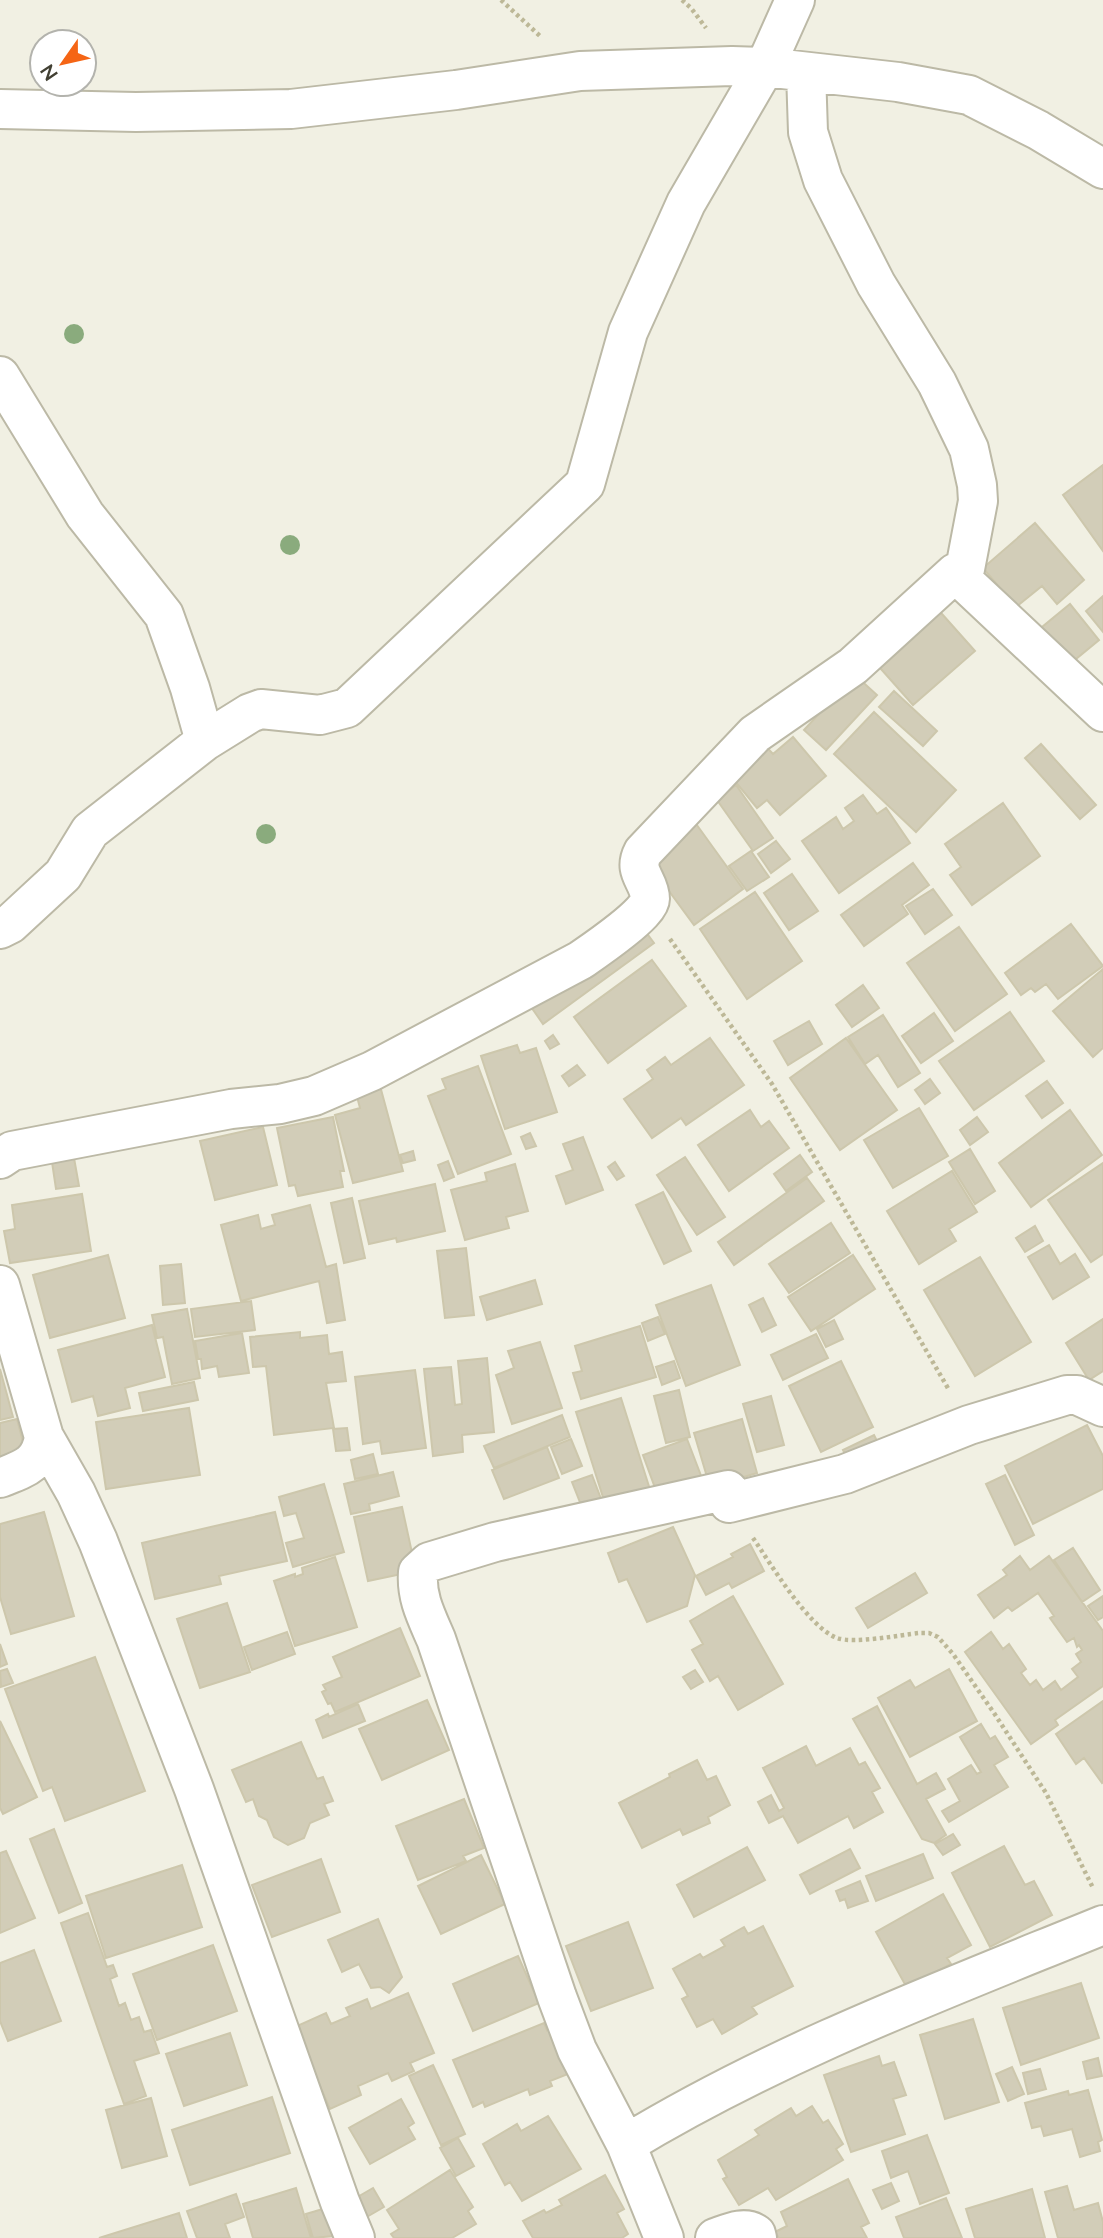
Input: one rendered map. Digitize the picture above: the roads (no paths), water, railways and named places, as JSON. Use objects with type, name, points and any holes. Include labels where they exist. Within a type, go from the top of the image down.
[{"type":"street","points":[[0,929],[10,924],[63,875],[90,831],[205,741],[261,709],[320,715],[347,708],[584,484],[628,332],[686,204],[765,67],[795,0]]},
{"type":"street","points":[[0,108],[136,112],[291,109],[456,90],[580,71],[765,67],[898,82],[969,95],[1038,130],[1103,169]]},
{"type":"street","points":[[0,1159],[12,1151],[314,1096],[372,1071],[581,960],[613,937],[647,907],[650,899],[639,868],[643,852],[755,734],[853,666],[955,573],[965,569],[978,500],[969,449],[937,383],[876,284],[823,180],[808,132],[806,72]]},
{"type":"street","points":[[0,376],[85,515],[164,615],[190,688],[205,741]]},
{"type":"street","points":[[955,573],[1098,697]]},
{"type":"street","points":[[0,1285],[44,1437],[76,1493],[98,1541],[194,1789],[355,2238]]},
{"type":"street","points":[[664,2238],[626,2144],[577,2050],[557,1997],[436,1639],[419,1601],[416,1588],[418,1572],[429,1562],[495,1542],[728,1490],[729,1503],[845,1475],[969,1425],[1067,1395],[1077,1395],[1103,1407]]},
{"type":"street","points":[[0,1478],[31,1464],[40,1454],[44,1437]]},
{"type":"street","points":[[626,2144],[676,2114],[818,2043],[1100,1910]]},
{"type":"street","points":[[715,2238],[750,2229],[757,2238]]}]
